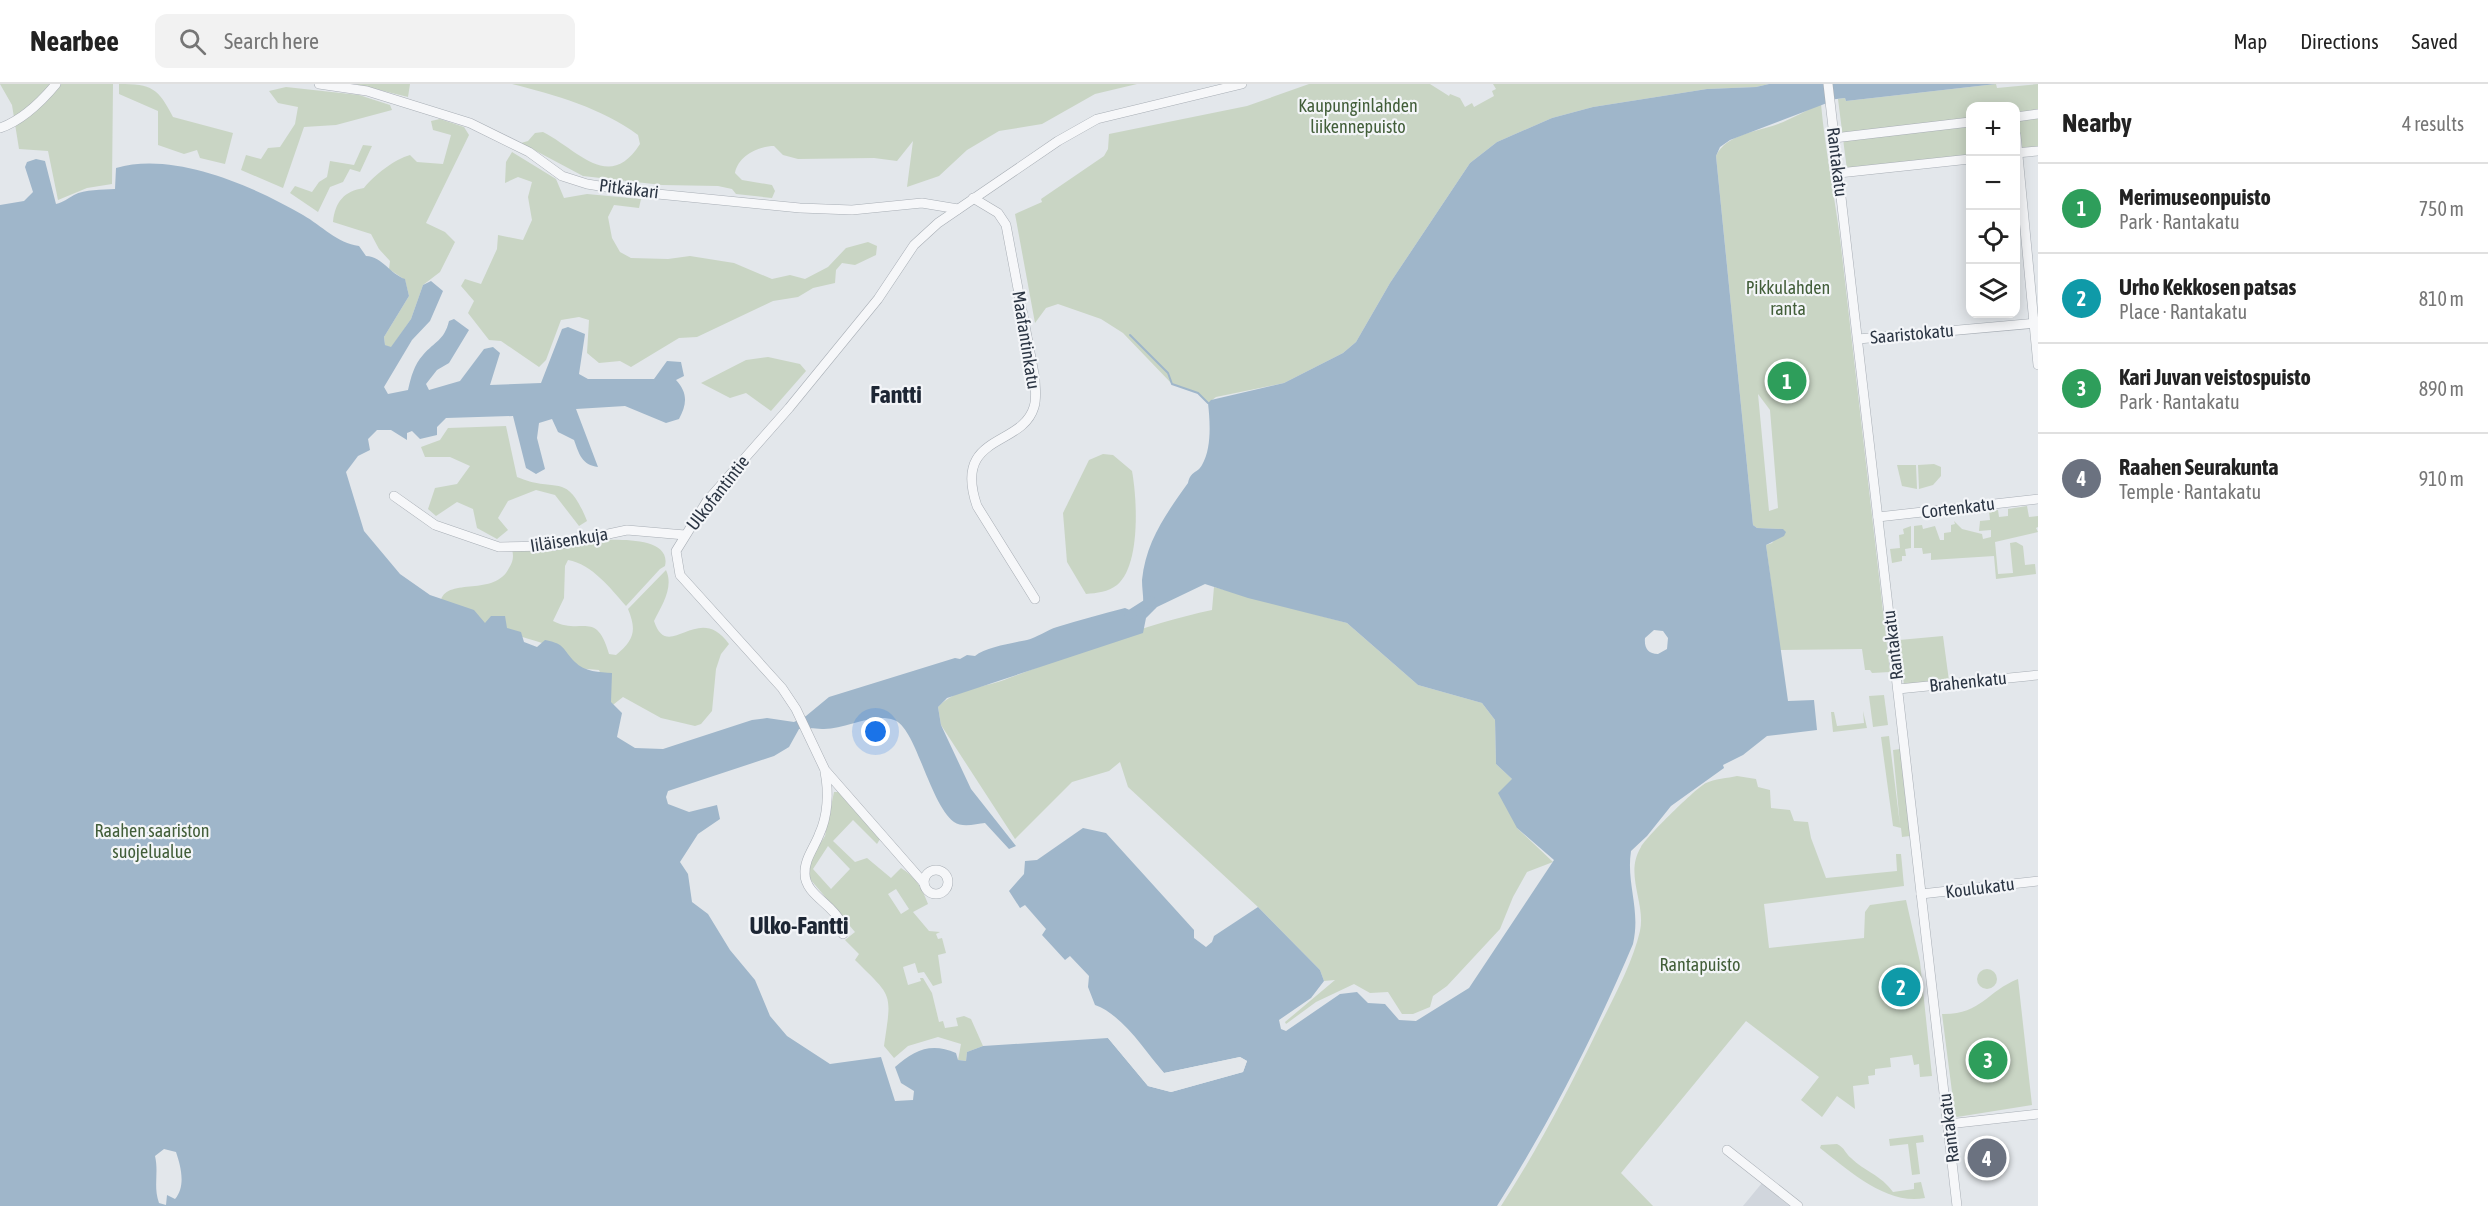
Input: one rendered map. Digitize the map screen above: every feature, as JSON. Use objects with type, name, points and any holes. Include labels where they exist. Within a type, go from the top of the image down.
[{"type":"street","points":[[0,128],[19,119],[42,100],[56,84]]},
{"type":"street","name":"Pitkäkari","points":[[320,84],[367,91],[470,123],[528,152],[562,176],[587,184],[638,192],[800,208],[852,210],[922,203],[958,209]]},
{"type":"street","name":"Ulkofantintie","points":[[924,883],[825,770],[796,709],[783,688],[680,575],[676,551],[707,501],[789,408],[878,299],[914,245],[973,198],[1058,141],[1097,119],[1242,84]]},
{"type":"street","name":"Rantakatu","points":[[1828,84],[1957,1206]]},
{"type":"street","points":[[2020,116],[2038,114]]},
{"type":"street","points":[[1834,138],[1966,123]]},
{"type":"street","points":[[2020,153],[2038,151]]},
{"type":"street","points":[[2017,156],[2036,323],[2038,365]]},
{"type":"street","points":[[1839,173],[1966,160]]},
{"type":"street","name":"Maafantinkatu","points":[[973,198],[999,213],[1006,225],[1035,379],[1036,397],[1034,408],[1025,422],[982,452],[976,459],[972,468],[973,492],[977,506],[1035,599]]},
{"type":"street","name":"Saaristokatu","points":[[1858,339],[2036,323]]},
{"type":"street","name":"Iiläisenkuja","points":[[394,496],[435,525],[499,547],[552,546],[627,530],[685,535]]},
{"type":"street","name":"Cortenkatu","points":[[1878,517],[2038,499]]},
{"type":"street","name":"Brahenkatu","points":[[1898,690],[2038,675]]},
{"type":"street","points":[[825,770],[828,789],[821,833],[807,861],[805,873],[806,882],[840,920],[843,934]]},
{"type":"street","name":"Ulkofantintie","points":[[907,861],[932,870]]},
{"type":"street","points":[[932,870],[940,870],[946,875],[948,883],[944,890],[933,894],[926,890],[924,883],[926,875],[932,870]]},
{"type":"street","name":"Koulukatu","points":[[1921,894],[2038,881]]},
{"type":"street","points":[[1948,1124],[2038,1114]]},
{"type":"street","points":[[1727,1150],[1798,1206]]},
{"type":"shaded area","points":[[1762,1183],[1790,1206],[1743,1206]]},
{"type":"green space","points":[[0,84],[113,84],[112,184],[87,188],[58,200],[48,151],[19,149],[12,105]]},
{"type":"green space","points":[[119,84],[139,85],[153,90],[163,100],[173,117],[233,133],[225,164],[200,158],[197,150],[184,154],[158,145],[158,111],[119,94]]},
{"type":"green space","points":[[355,84],[410,84],[408,97]]},
{"type":"green space","points":[[512,84],[1137,84],[1095,94],[1042,124],[999,131],[967,150],[939,176],[907,187],[913,141],[897,161],[874,158],[798,159],[783,155],[774,146],[755,150],[744,157],[735,173],[742,180],[772,185],[775,191],[772,198],[736,194],[732,189],[718,186],[662,185],[583,176],[521,143],[528,141],[535,133],[543,132],[580,156],[605,166],[617,165],[628,158],[640,144],[638,135],[594,110]]},
{"type":"green space","name":"Kaupunginlahden liikennepuisto","points":[[1309,84],[1430,84],[1449,96],[1450,94],[1460,98],[1465,107],[1472,103],[1474,107],[1494,96],[1492,91],[1496,89],[1493,84],[1769,84],[1756,87],[1707,89],[1593,107],[1552,118],[1497,142],[1470,163],[1390,283],[1356,342],[1343,353],[1284,383],[1216,397],[1208,403],[1198,393],[1172,384],[1123,333],[1101,319],[1058,304],[1046,308],[1035,323],[1015,214],[1042,202],[1041,199],[1104,156],[1108,149],[1109,134],[1247,106]]},
{"type":"green space","points":[[1996,84],[1997,88],[2038,84],[2038,148],[2020,150],[2020,102],[1966,102],[1966,156],[1847,170],[1838,99],[1845,98],[1846,101]]},
{"type":"green space","points":[[286,87],[359,95],[390,105],[392,110],[336,125],[304,127],[283,188],[241,170],[246,155],[261,159],[268,148],[280,147],[295,124],[298,107],[278,103],[269,91]]},
{"type":"green space","name":"Pikkulahden ranta","points":[[1821,104],[1840,238],[1890,672],[1872,673],[1870,670],[1865,670],[1862,649],[1780,650],[1766,545],[1772,543],[1783,529],[1757,528],[1753,525],[1716,156],[1734,138],[1783,122]],"holes":[[[1758,394],[1770,410],[1778,508],[1769,511]]]},
{"type":"green space","points":[[440,119],[464,127],[469,135],[426,223],[445,232],[455,242],[440,272],[423,285],[411,319],[391,348],[385,345],[384,337],[409,296],[405,280],[389,269],[390,261],[379,249],[371,234],[333,222],[334,215],[338,203],[346,195],[364,188],[385,168],[404,157],[410,155],[417,162],[443,164],[451,135],[433,130],[431,121]]},
{"type":"green space","points":[[363,145],[372,146],[360,172],[350,169],[343,182],[330,187],[318,212],[290,193],[295,186],[312,192],[319,182],[327,177],[330,161],[354,165]]},
{"type":"green space","points":[[512,152],[556,179],[564,198],[587,194],[641,199],[639,208],[614,205],[608,217],[612,238],[620,252],[631,258],[668,259],[690,256],[734,263],[772,279],[790,275],[805,279],[828,267],[846,248],[868,242],[877,246],[876,255],[855,265],[842,263],[836,270],[835,283],[813,288],[798,297],[773,301],[697,337],[679,338],[631,367],[620,361],[599,363],[587,353],[589,320],[579,317],[561,320],[546,360],[539,367],[501,341],[489,340],[468,313],[474,301],[461,286],[465,279],[481,284],[497,249],[498,235],[523,240],[532,220],[528,197],[532,182],[518,177],[505,183],[506,162]]},
{"type":"green space","points":[[768,357],[800,364],[806,371],[771,411],[746,393],[730,398],[701,383],[746,360]]},
{"type":"green space","points":[[506,426],[517,477],[567,489],[580,505],[587,521],[579,526],[555,495],[536,490],[508,501],[498,518],[508,530],[497,539],[477,528],[473,509],[457,502],[436,516],[428,509],[435,488],[457,484],[470,466],[450,457],[425,457],[421,447],[440,440],[448,428]]},
{"type":"green space","points":[[1103,454],[1113,455],[1132,471],[1136,514],[1134,547],[1125,575],[1117,585],[1106,591],[1086,594],[1067,562],[1063,513],[1089,460]]},
{"type":"green space","points":[[1934,464],[1941,467],[1941,476],[1933,485],[1919,489],[1918,465]]},
{"type":"green space","points":[[1897,465],[1916,465],[1917,489],[1902,486]]},
{"type":"green space","points":[[2027,506],[2029,517],[2038,516],[2038,527],[2036,528],[2038,532],[1995,542],[1998,574],[2013,573],[2010,543],[2016,542],[2023,546],[2025,565],[2035,564],[2036,574],[1996,579],[1994,556],[1931,560],[1931,553],[1923,554],[1922,548],[1914,548],[1914,526],[1922,525],[1923,529],[1935,526],[1940,540],[1944,540],[1944,533],[1951,532],[1951,525],[1955,524],[1954,521],[1962,529],[1982,534],[1983,539],[1991,537],[1991,530],[1979,531],[1980,521],[1990,520],[1989,511],[1998,510],[1999,517],[2008,516],[2008,509]]},
{"type":"green space","points":[[1911,526],[1911,548],[1905,549],[1906,556],[1902,556],[1902,561],[1892,563],[1890,549],[1900,548],[1899,535],[1904,534],[1903,529]]},
{"type":"green space","points":[[594,540],[627,540],[651,544],[660,549],[665,556],[665,566],[626,606],[593,572],[577,562],[568,560],[565,566],[564,598],[553,621],[563,625],[593,628],[604,640],[609,654],[616,655],[627,645],[632,635],[633,629],[628,609],[666,570],[668,589],[654,621],[660,633],[667,637],[706,628],[717,632],[729,644],[721,654],[716,669],[712,711],[701,724],[695,726],[661,718],[623,697],[609,708],[616,711],[618,717],[603,708],[597,699],[602,677],[599,670],[576,668],[566,655],[554,647],[463,615],[441,600],[445,593],[453,589],[483,585],[502,577],[511,564],[512,550],[543,550]]},
{"type":"green space","points":[[1214,587],[1347,623],[1418,685],[1482,703],[1495,720],[1496,764],[1512,779],[1517,828],[1553,862],[1527,872],[1513,897],[1500,929],[1447,986],[1433,996],[1430,1007],[1413,1014],[1402,1014],[1388,992],[1370,993],[1354,984],[1316,1002],[1286,1024],[1285,1022],[1335,980],[1324,981],[1320,970],[1258,907],[1128,787],[1120,762],[1109,771],[1072,782],[1015,839],[941,725],[938,707],[952,696],[1004,680],[1132,632],[1212,610]]},
{"type":"green space","points":[[1943,636],[1949,681],[1904,685],[1899,640]]},
{"type":"green space","points":[[1884,695],[1888,725],[1873,727],[1869,696]]},
{"type":"green space","points":[[1863,711],[1867,728],[1833,732],[1831,712],[1834,712],[1837,726],[1864,723]]},
{"type":"green space","points":[[1889,736],[1900,825],[1893,750],[1900,749],[1910,836],[1902,837],[1901,828],[1893,826],[1881,737]]},
{"type":"green space","name":"Rantapuisto","points":[[1737,776],[1756,779],[1758,787],[1770,790],[1771,808],[1790,810],[1794,821],[1808,822],[1811,838],[1826,878],[1897,871],[1896,854],[1901,854],[1904,886],[1764,904],[1769,948],[1864,938],[1865,912],[1870,905],[1906,900],[1920,962],[1932,1076],[1920,1077],[1919,1064],[1914,1065],[1912,1055],[1890,1058],[1891,1067],[1875,1069],[1875,1075],[1868,1076],[1869,1084],[1853,1086],[1855,1109],[1837,1096],[1822,1117],[1801,1100],[1819,1077],[1746,1021],[1621,1173],[1653,1206],[1501,1206],[1565,1096],[1633,955],[1641,920],[1635,868],[1636,857],[1641,847],[1662,823],[1706,783]]},
{"type":"green space","points":[[834,792],[838,792],[880,839],[877,844],[853,820],[833,841],[855,862],[867,858],[891,878],[901,868],[915,879],[921,888],[928,904],[913,912],[929,931],[940,932],[936,934],[938,939],[942,938],[946,953],[938,955],[942,983],[933,986],[924,972],[918,973],[915,963],[903,967],[908,985],[921,981],[920,978],[923,978],[932,993],[939,1022],[943,1021],[945,1028],[958,1026],[956,1018],[964,1016],[971,1019],[983,1046],[967,1052],[966,1061],[958,1060],[961,1044],[938,1037],[908,1046],[894,1058],[884,1046],[888,1015],[887,997],[877,982],[855,960],[859,954],[845,940],[855,932],[810,879],[810,860],[825,836]],"holes":[[[828,846],[850,869],[831,889],[813,869]],[[896,889],[909,909],[901,914],[888,894]]]},
{"type":"green space","points":[[1983,969],[1991,969],[1997,975],[1997,983],[1991,989],[1983,989],[1977,983],[1977,975]]},
{"type":"green space","points":[[2018,979],[2032,1105],[1957,1117],[1942,1014],[1966,1011],[1975,1007],[2007,984]]},
{"type":"green space","points":[[1923,1135],[1924,1142],[1916,1143],[1920,1174],[1912,1175],[1908,1144],[1890,1146],[1889,1139]]},
{"type":"green space","points":[[1837,1144],[1856,1162],[1883,1181],[1893,1192],[1914,1189],[1914,1183],[1921,1182],[1925,1198],[1896,1197],[1868,1184],[1820,1148],[1821,1145]]},
{"type":"water","points":[[1769,84],[1996,84],[1846,101],[1845,98],[1828,100],[1827,103],[1730,140],[1720,147],[1716,156],[1753,525],[1757,528],[1783,529],[1786,532],[1784,536],[1766,545],[1788,701],[1814,700],[1817,730],[1767,736],[1743,755],[1723,765],[1724,768],[1671,806],[1647,836],[1631,851],[1630,875],[1635,908],[1633,944],[1570,1078],[1497,1206],[0,1206],[0,205],[24,201],[33,192],[25,167],[27,162],[36,159],[45,161],[56,204],[83,192],[115,189],[116,168],[139,164],[163,164],[212,174],[283,204],[337,238],[359,246],[366,256],[377,259],[405,279],[409,296],[384,337],[385,345],[391,347],[411,319],[423,285],[431,281],[443,291],[430,321],[412,340],[384,387],[388,394],[408,390],[417,363],[427,350],[442,337],[449,321],[454,319],[469,330],[449,363],[437,370],[426,384],[429,390],[460,381],[484,349],[493,347],[500,353],[490,385],[541,383],[562,329],[568,327],[585,334],[579,374],[588,379],[654,379],[667,361],[681,362],[684,376],[676,380],[683,389],[685,399],[679,419],[666,423],[625,406],[576,409],[598,467],[585,461],[574,440],[558,432],[552,419],[539,423],[537,438],[545,469],[536,474],[526,468],[513,416],[446,418],[437,427],[437,435],[420,439],[412,431],[407,433],[407,440],[391,430],[377,430],[368,439],[370,450],[358,456],[346,472],[364,531],[400,574],[430,595],[474,610],[485,623],[491,616],[505,616],[507,628],[521,632],[524,642],[537,647],[545,640],[557,643],[583,668],[612,673],[611,702],[622,713],[617,737],[635,748],[663,749],[752,720],[767,718],[794,722],[806,716],[829,697],[955,658],[975,656],[993,648],[1030,639],[1053,628],[1082,619],[1125,608],[1134,611],[1143,608],[1144,566],[1153,540],[1191,476],[1200,468],[1205,458],[1210,434],[1208,403],[1211,400],[1284,383],[1343,353],[1356,342],[1390,283],[1470,163],[1497,142],[1552,118],[1593,107],[1707,89],[1756,87]],"holes":[[[1205,584],[1248,598],[1347,623],[1418,685],[1482,703],[1495,720],[1496,764],[1512,779],[1498,793],[1517,828],[1554,860],[1469,988],[1416,1021],[1399,1020],[1385,1004],[1368,1003],[1357,992],[1340,994],[1286,1031],[1281,1029],[1279,1020],[1311,998],[1324,981],[1320,970],[1258,907],[1214,936],[1212,942],[1206,947],[1194,938],[1194,930],[1106,833],[1083,828],[1037,860],[1025,861],[1024,874],[1009,891],[1020,908],[1025,905],[1046,929],[1042,935],[1065,960],[1070,956],[1089,976],[1088,987],[1095,1005],[1124,1025],[1164,1073],[1240,1057],[1247,1061],[1243,1072],[1171,1092],[1148,1086],[1108,1038],[983,1046],[967,1052],[966,1061],[958,1060],[956,1053],[931,1048],[916,1052],[895,1067],[901,1083],[914,1091],[913,1100],[895,1101],[881,1057],[830,1064],[787,1036],[770,1016],[755,980],[730,950],[708,914],[692,902],[688,874],[680,862],[698,834],[720,819],[717,805],[689,812],[668,804],[666,797],[668,791],[774,756],[789,747],[799,729],[831,729],[886,718],[902,726],[909,736],[937,799],[954,822],[965,825],[985,823],[1009,849],[1016,846],[971,789],[941,725],[938,707],[947,698],[1143,633],[1146,618],[1157,607]],[[1654,630],[1663,631],[1668,638],[1667,649],[1658,654],[1649,652],[1645,645],[1645,638]],[[164,1149],[176,1152],[180,1164],[181,1182],[178,1194],[175,1199],[167,1195],[166,1205],[159,1203],[157,1197],[155,1156]]]},
{"type":"pier","points":[[1122,1025],[1164,1073],[1240,1057],[1247,1061],[1243,1072],[1171,1092],[1148,1086],[1108,1038],[1110,1036],[1150,1083],[1171,1089],[1241,1069],[1244,1062],[1240,1060],[1163,1076],[1119,1027]]},
{"type":"waterway","points":[[1130,335],[1168,373],[1172,384],[1198,393],[1208,403]]},
{"type":"waterway","points":[[1129,615],[1151,601]]},
{"type":"place","name":"Merimuseonpuisto","points":[[1787,381]]},
{"type":"place","name":"Urho Kekkosen patsas","points":[[1901,987]]},
{"type":"place","name":"Kari Juvan veistospuisto","points":[[1988,1060]]},
{"type":"place","name":"Raahen Seurakunta","points":[[1987,1158]]},
{"type":"district","name":"Fantti","points":[[896,395]]},
{"type":"district","name":"Ulko-Fantti","points":[[799,926]]},
{"type":"park label","name":"Raahen saariston suojelualue","points":[[152,841]]}]
